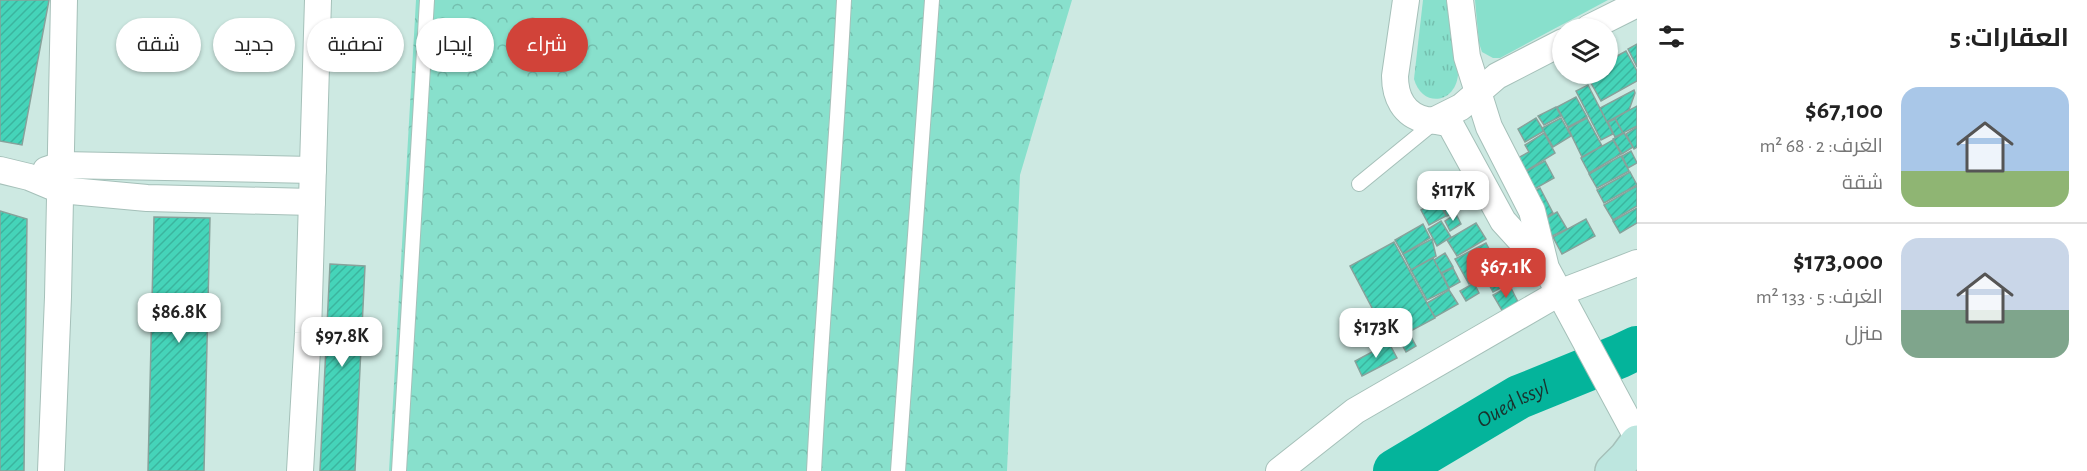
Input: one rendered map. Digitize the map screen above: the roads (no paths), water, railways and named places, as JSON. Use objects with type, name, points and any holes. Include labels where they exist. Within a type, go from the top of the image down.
[{"type":"main road","points":[[1611,471],[1626,457],[1634,434]]},
{"type":"street","points":[[51,471],[58,297],[64,0]]},
{"type":"street","points":[[300,471],[308,333],[318,0]]},
{"type":"street","points":[[1406,0],[1395,88],[1398,100],[1416,117],[1428,120],[1437,119],[1461,107],[1497,76],[1552,48]]},
{"type":"street","points":[[1460,0],[1467,57],[1489,127],[1532,211],[1546,268],[1634,434]]},
{"type":"street","points":[[1609,18],[1637,4]]},
{"type":"street","points":[[1437,119],[1450,124],[1503,221],[1546,268]]},
{"type":"street","points":[[0,171],[29,177],[60,177],[313,170]]},
{"type":"street","points":[[60,177],[147,198],[312,202]]},
{"type":"street","points":[[1279,471],[1355,411],[1559,293],[1637,263]]},
{"type":"lane","points":[[399,471],[428,0]]},
{"type":"lane","points":[[814,471],[819,368],[837,140],[844,0]]},
{"type":"lane","points":[[898,471],[932,0]]},
{"type":"lane","points":[[1359,184],[1437,119]]},
{"type":"waterway","name":"Oued Issyl","points":[[1395,471],[1519,397],[1637,348]]}]
